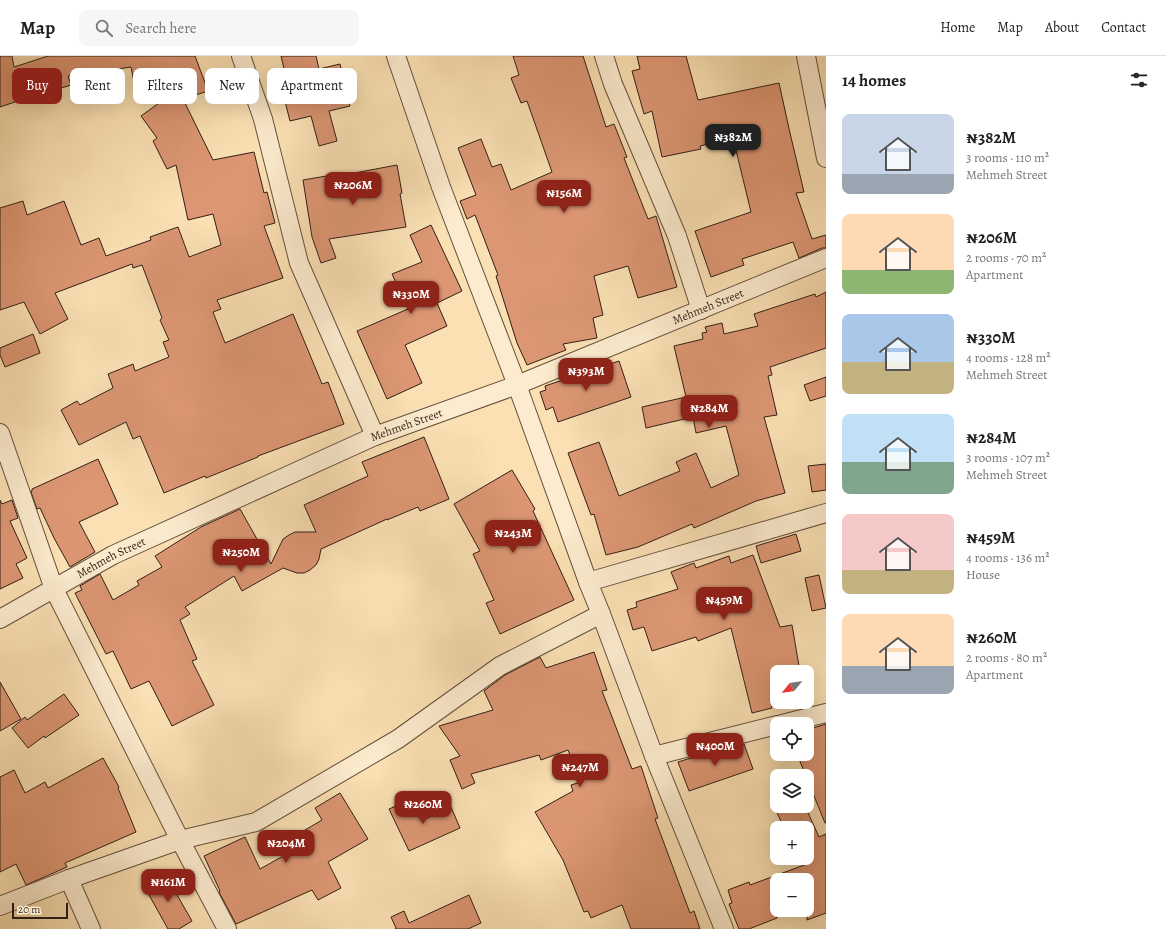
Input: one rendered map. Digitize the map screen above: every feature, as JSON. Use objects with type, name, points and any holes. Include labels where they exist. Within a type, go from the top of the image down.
[{"type":"street","points":[[241,56],[264,119],[299,263],[374,436]]},
{"type":"street","points":[[396,56],[441,187],[517,385],[588,582],[654,756],[724,929]]},
{"type":"street","points":[[604,56],[613,84],[677,236],[701,310]]},
{"type":"street","points":[[806,56],[826,158]]},
{"type":"street","name":"Mehmeh Street","points":[[0,619],[113,555],[374,436],[517,385],[826,258]]},
{"type":"street","points":[[0,433],[54,589],[180,840],[227,929]]},
{"type":"street","points":[[588,582],[826,513]]},
{"type":"street","points":[[0,906],[69,879],[180,840],[256,822],[398,738],[500,666],[601,614]]},
{"type":"street","points":[[810,717],[826,713]]},
{"type":"street","points":[[654,756],[770,727]]},
{"type":"street","points":[[69,879],[91,929]]},
{"type":"building","points":[[0,56],[12,56],[14,67],[48,56],[195,56],[205,83],[205,92],[197,95],[197,68],[133,68],[133,77],[131,67],[70,68],[70,76],[68,76],[70,85],[62,88],[62,68],[12,68],[12,103],[0,107]]},
{"type":"building","points":[[281,56],[316,56],[319,68],[284,68]]},
{"type":"building","points":[[513,56],[583,56],[606,127],[614,124],[627,157],[624,158],[648,219],[656,216],[677,287],[638,298],[628,266],[594,276],[603,315],[593,318],[597,338],[563,344],[566,350],[527,365],[517,343],[496,276],[498,275],[475,215],[467,219],[460,201],[476,195],[458,148],[481,139],[492,167],[501,164],[511,190],[552,172],[527,101],[521,103],[511,78],[519,75]]},
{"type":"building","points":[[637,56],[686,56],[698,100],[779,83],[804,192],[796,193],[812,239],[826,235],[826,248],[822,248],[799,258],[793,242],[742,259],[744,265],[711,277],[695,231],[751,212],[733,138],[700,146],[701,149],[662,157],[652,111],[644,114],[632,71],[640,69]]},
{"type":"building","points":[[340,64],[341,68],[323,68]]},
{"type":"building","points":[[158,104],[185,104],[213,160],[254,152],[264,193],[267,192],[275,223],[264,226],[283,278],[217,300],[221,309],[213,312],[225,343],[293,314],[322,384],[328,382],[344,424],[164,493],[140,436],[133,439],[126,422],[79,445],[61,410],[77,401],[80,405],[113,388],[108,374],[133,364],[135,371],[169,357],[163,342],[169,340],[160,320],[162,318],[142,265],[133,268],[132,264],[55,293],[68,319],[40,334],[24,302],[0,310],[0,208],[23,201],[27,215],[64,201],[81,245],[99,238],[106,256],[151,240],[150,237],[178,227],[189,257],[221,245],[213,214],[188,220],[176,165],[167,169],[153,141],[157,138],[141,116]]},
{"type":"building","points":[[286,104],[350,104],[350,106],[329,111],[337,141],[319,146],[311,116],[290,121]]},
{"type":"building","points":[[397,165],[406,227],[329,239],[336,258],[321,263],[312,237],[303,180],[338,174],[338,176]]},
{"type":"building","points":[[431,225],[462,291],[437,303],[447,326],[405,345],[422,383],[387,399],[357,331],[408,309],[392,274],[422,262],[410,235]]},
{"type":"building","points":[[826,292],[826,348],[770,367],[772,375],[768,376],[777,415],[764,417],[785,493],[756,501],[694,528],[692,524],[638,547],[606,555],[594,514],[591,515],[568,453],[599,442],[619,496],[680,471],[676,462],[696,453],[711,488],[739,475],[726,426],[696,433],[693,417],[646,428],[642,407],[686,397],[674,346],[703,339],[702,333],[707,332],[705,327],[722,323],[724,334],[758,326],[754,314],[815,294],[816,297]]},
{"type":"building","points":[[33,334],[40,353],[5,367],[0,355],[0,348]]},
{"type":"building","points":[[619,361],[631,397],[558,422],[553,407],[546,410],[540,392],[546,390],[545,386]]},
{"type":"building","points":[[826,377],[826,396],[810,401],[804,385]]},
{"type":"building","points":[[424,437],[449,499],[420,511],[418,507],[387,519],[321,549],[316,565],[304,573],[297,573],[283,568],[242,591],[234,576],[185,607],[190,614],[180,620],[197,659],[192,661],[214,705],[172,726],[149,681],[131,689],[113,651],[106,654],[75,593],[82,590],[80,586],[100,574],[113,600],[139,585],[137,581],[162,567],[155,556],[201,527],[240,509],[271,564],[283,539],[295,532],[316,532],[304,505],[368,476],[362,462]]},
{"type":"building","points":[[98,459],[118,504],[79,522],[95,552],[70,567],[40,508],[37,509],[31,492],[32,489]]},
{"type":"building","points":[[826,464],[826,490],[812,492],[808,466]]},
{"type":"building","points":[[512,470],[535,509],[533,511],[574,600],[500,634],[486,603],[494,600],[473,554],[480,551],[454,504]]},
{"type":"building","points":[[0,500],[2,504],[12,500],[18,518],[10,521],[27,558],[16,564],[23,578],[0,589]]},
{"type":"building","points":[[796,534],[801,551],[761,563],[756,546]]},
{"type":"building","points":[[753,555],[780,627],[792,625],[799,665],[770,665],[770,708],[752,713],[731,628],[698,641],[696,637],[652,651],[644,627],[633,630],[627,610],[637,607],[636,602],[678,589],[671,572],[694,563],[696,568],[729,556],[731,563]]},
{"type":"building","points":[[819,575],[826,608],[812,611],[805,578]]},
{"type":"building","points":[[594,652],[607,690],[602,691],[632,769],[641,766],[658,818],[655,819],[690,913],[694,911],[700,929],[631,929],[622,905],[591,918],[588,911],[584,912],[563,860],[535,812],[573,791],[571,785],[581,782],[568,750],[541,760],[539,755],[471,774],[475,783],[462,789],[450,760],[460,756],[439,726],[493,710],[484,691],[505,675],[540,657],[546,668]]},
{"type":"building","points":[[0,682],[21,719],[0,731]]},
{"type":"building","points":[[64,694],[79,715],[45,738],[44,736],[28,748],[12,728],[25,717],[27,720]]},
{"type":"building","points":[[826,724],[826,823],[814,796],[814,769],[803,769],[800,761],[814,761],[814,728]]},
{"type":"building","points":[[744,744],[753,769],[689,791],[678,762]]},
{"type":"building","points":[[103,758],[119,787],[118,788],[136,832],[65,863],[67,867],[26,885],[16,864],[0,872],[0,777],[14,770],[25,793],[45,782],[48,788]]},
{"type":"building","points":[[340,793],[368,839],[328,862],[341,888],[318,900],[312,890],[236,924],[219,892],[220,891],[204,856],[245,837],[260,869],[294,850],[288,840],[322,820],[315,808]]},
{"type":"building","points":[[403,803],[407,812],[419,806],[425,819],[451,807],[460,828],[409,851],[389,809]]},
{"type":"building","points":[[777,813],[808,813],[812,821],[781,821]]},
{"type":"building","points":[[814,826],[819,837],[826,834],[826,913],[807,920],[807,917],[814,917],[814,873],[783,873],[804,865],[814,865]]},
{"type":"building","points":[[165,874],[192,921],[179,929],[168,929],[144,886]]},
{"type":"building","points":[[770,878],[770,917],[777,918],[749,929],[739,929],[729,904],[732,903],[728,890],[749,882],[750,885]]},
{"type":"building","points":[[469,895],[481,923],[468,929],[395,929],[396,928],[391,917],[404,911],[409,923]]}]
